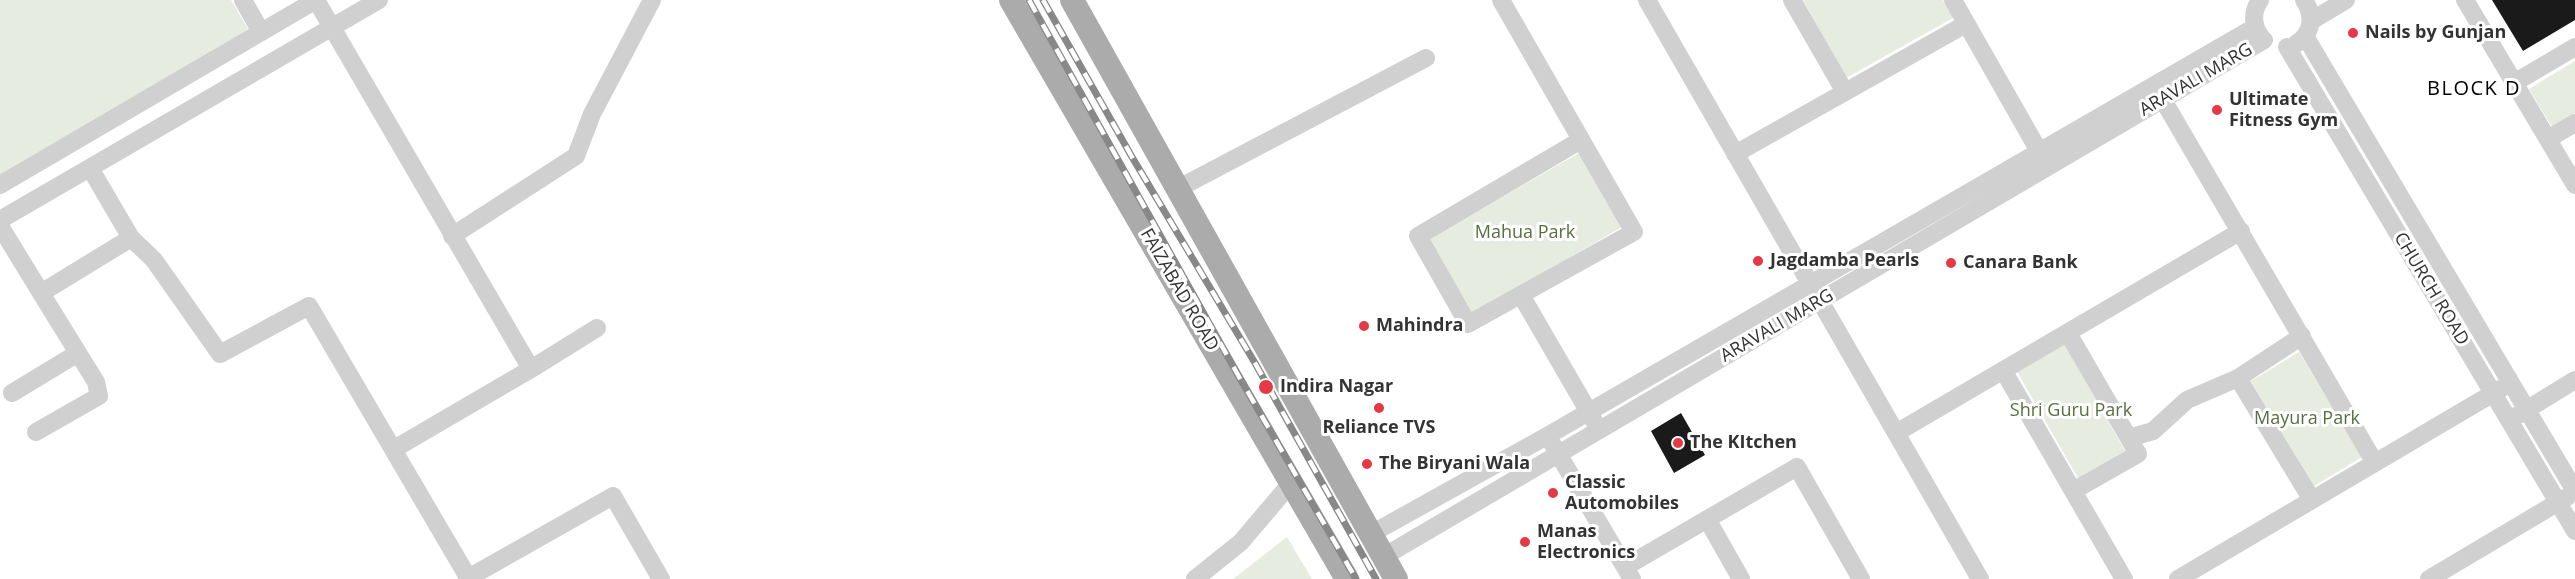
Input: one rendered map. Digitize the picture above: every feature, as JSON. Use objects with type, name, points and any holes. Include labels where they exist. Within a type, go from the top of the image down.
[{"type":"main road","name":"FAIZABAD ROAD","points":[[1011,0],[1347,579]]},
{"type":"main road","points":[[1072,0],[1396,579]]},
{"type":"street","points":[[243,0],[261,32]]},
{"type":"street","points":[[0,185],[316,0],[531,369]]},
{"type":"street","points":[[0,220],[379,0]]},
{"type":"street","points":[[452,236],[576,156],[592,114],[652,0]]},
{"type":"street","points":[[1501,0],[1634,232],[1468,324],[1418,236],[1581,140]]},
{"type":"street","points":[[1647,0],[1980,579]]},
{"type":"street","points":[[1792,0],[1845,92]]},
{"type":"street","points":[[1953,0],[2044,159]]},
{"type":"street","points":[[2260,0],[2255,10],[2260,34],[2280,47],[2293,45],[2308,28],[2346,0]]},
{"type":"street","name":"CHURCH ROAD","points":[[2304,0],[2310,10],[2308,28],[2575,492]]},
{"type":"street","points":[[2465,0],[2575,185]]},
{"type":"street","points":[[1736,154],[1966,24]]},
{"type":"street","name":"ARAVALI MARG","points":[[1371,534],[1547,436],[1810,284],[2044,159],[2163,100],[2260,34]]},
{"type":"street","name":"ARAVALI MARG","points":[[1383,557],[1820,301],[2044,159],[2260,34]]},
{"type":"street","name":"CHURCH ROAD","points":[[2287,47],[2575,531]]},
{"type":"street","points":[[2514,83],[2575,47]]},
{"type":"street","points":[[1176,189],[1426,58]]},
{"type":"street","points":[[2163,100],[2375,463]]},
{"type":"street","points":[[2548,139],[2575,123]]},
{"type":"street","points":[[90,168],[131,238],[154,260],[220,354],[309,306],[468,578],[613,496],[661,579]]},
{"type":"street","points":[[0,226],[96,382],[99,396],[36,432]]},
{"type":"street","points":[[1896,433],[2241,231]]},
{"type":"street","points":[[41,293],[131,238]]},
{"type":"street","points":[[1521,295],[1599,430]]},
{"type":"street","points":[[394,449],[597,328]]},
{"type":"street","points":[[2068,333],[2138,454],[2073,491]]},
{"type":"street","points":[[2129,438],[2153,431],[2187,400],[2238,378],[2302,336]]},
{"type":"street","points":[[12,393],[78,353]]},
{"type":"street","points":[[2003,370],[2124,579]]},
{"type":"street","points":[[2238,378],[2312,500]]},
{"type":"street","points":[[2509,420],[2575,380]]},
{"type":"street","points":[[2178,579],[2511,383]]},
{"type":"street","points":[[1547,436],[1628,573],[1707,519],[1797,467],[1854,576]]},
{"type":"street","points":[[1195,579],[1241,542],[1291,483]]},
{"type":"street","points":[[2429,579],[2575,492]]},
{"type":"street","points":[[1707,519],[1741,579]]},
{"type":"green space","points":[[0,0],[231,0],[248,29],[0,177]]},
{"type":"green space","points":[[1803,0],[1943,0],[1953,18],[1846,78]]},
{"type":"green space","points":[[2575,61],[2575,113],[2552,127],[2529,89]]},
{"type":"green space","name":"Mahua Park","points":[[1579,153],[1622,227],[1472,314],[1429,239]]},
{"type":"green space","name":"Shri Guru Park","points":[[2064,343],[2125,451],[2078,478],[2016,370]]},
{"type":"green space","name":"Mayura Park","points":[[2299,352],[2362,457],[2314,486],[2251,381]]},
{"type":"green space","points":[[1287,537],[1312,579],[1233,579]]},
{"type":"building","points":[[2492,0],[2575,0],[2575,20],[2523,51]]},
{"type":"building","name":"The KItchen","points":[[1681,413],[1705,455],[1674,473],[1651,431]]},
{"type":"railway","points":[[1029,0],[1238,375],[1356,579]]},
{"type":"railway","points":[[1043,0],[1132,157],[1255,363],[1376,579]]},
{"type":"place","name":"Nails by Gunjan","points":[[2353,33]]},
{"type":"place","name":"Ultimate Fitness Gym","points":[[2217,110]]},
{"type":"place","name":"Jagdamba Pearls","points":[[1758,261]]},
{"type":"place","name":"Canara Bank","points":[[1951,263]]},
{"type":"place","name":"Mahindra","points":[[1364,326]]},
{"type":"place","name":"Indira Nagar","points":[[1266,387]]},
{"type":"place","name":"Reliance TVS","points":[[1379,408]]},
{"type":"place","name":"The KItchen","points":[[1678,443]]},
{"type":"place","name":"The Biryani Wala","points":[[1367,464]]},
{"type":"place","name":"Classic Automobiles","points":[[1553,493]]},
{"type":"place","name":"Manas Electronics","points":[[1525,542]]},
{"type":"district","name":"BLOCK D","points":[[2474,89]]}]
